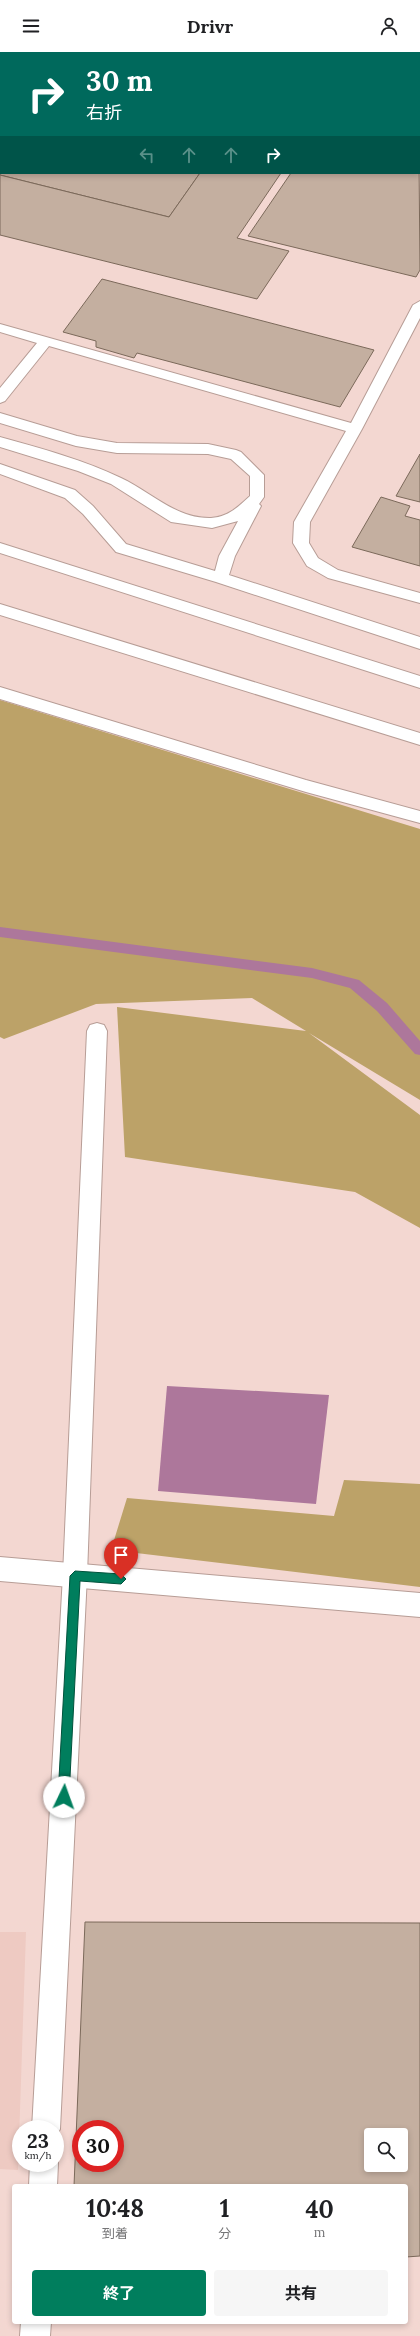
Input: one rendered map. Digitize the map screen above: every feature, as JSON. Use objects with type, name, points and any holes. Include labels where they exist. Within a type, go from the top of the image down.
[{"type":"street","points":[[46,2120],[75,1576],[96,1031]]},
{"type":"street","points":[[0,1569],[420,1605]]},
{"type":"street","points":[[43,2184],[44,2172]]},
{"type":"street","points":[[35,2336],[36,2324]]},
{"type":"lane","points":[[420,305],[355,429],[302,522],[301,543],[312,562],[332,574],[420,598]]},
{"type":"lane","points":[[0,328],[355,429]]},
{"type":"lane","points":[[0,398],[46,341]]},
{"type":"lane","points":[[0,418],[76,442],[117,448],[208,449],[236,455],[257,475],[257,497],[227,556],[221,578]]},
{"type":"lane","points":[[0,442],[83,468],[116,481],[153,502],[176,518],[212,523],[238,516],[257,497]]},
{"type":"lane","points":[[0,469],[70,494],[88,510],[121,548],[221,578],[420,643]]},
{"type":"lane","points":[[0,548],[420,682]]},
{"type":"lane","points":[[0,609],[420,739]]},
{"type":"lane","points":[[0,693],[306,786],[420,817]]},
{"type":"shaded area","points":[[0,700],[420,829],[420,1100],[309,1033],[420,1115],[420,1228],[355,1192],[125,1157],[117,1007],[306,1031],[252,998],[96,1004],[4,1039],[0,1037]]},
{"type":"shaded area","points":[[167,1386],[329,1395],[316,1504],[158,1491]]},
{"type":"shaded area","points":[[344,1480],[420,1484],[420,1587],[111,1550],[127,1498],[334,1516]]},
{"type":"shaded area","points":[[0,1932],[26,1932],[20,2120],[12,2120],[12,2170],[0,2169]]},
{"type":"building","points":[[0,174],[199,174],[169,217]]},
{"type":"building","points":[[199,174],[280,174],[237,238],[289,251],[257,299],[0,235],[0,175],[169,217]]},
{"type":"building","points":[[290,174],[419,174],[420,270],[416,277],[248,236]]},
{"type":"building","points":[[102,279],[374,350],[340,407],[137,353],[134,358],[96,347],[96,341],[63,332]]},
{"type":"building","points":[[420,454],[420,502],[396,496]]},
{"type":"building","points":[[381,497],[410,506],[405,516],[420,520],[420,566],[352,547]]},
{"type":"building","points":[[85,1922],[420,1923],[420,2256],[408,2257],[408,2184],[74,2184],[75,2172],[124,2172],[124,2120],[77,2120]]},
{"type":"waterway","points":[[0,932],[312,973],[354,984],[382,1007],[420,1050]]},
{"type":"route","points":[[64,1797],[75,1576],[121,1579]]}]
